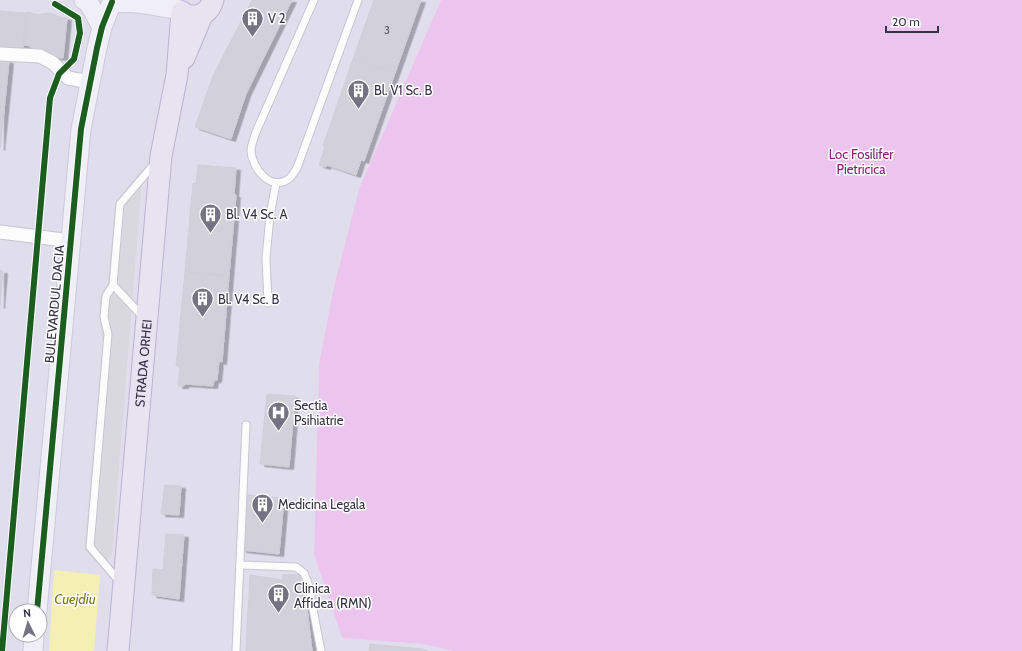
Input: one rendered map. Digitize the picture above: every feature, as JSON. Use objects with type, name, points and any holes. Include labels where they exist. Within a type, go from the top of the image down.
[{"type":"main road","points":[[179,7],[195,16],[207,7]]},
{"type":"main road","name":"STRADA ORHEI","points":[[118,651],[122,585],[145,320],[161,156],[177,75],[179,7]]},
{"type":"main road","name":"STRADA ORHEI","points":[[177,75],[207,7]]},
{"type":"street","points":[[86,0],[100,5],[114,1],[179,7]]},
{"type":"street","points":[[86,0],[102,27]]},
{"type":"street","name":"BULEVARDUL DACIA","points":[[37,603],[81,129],[102,27],[114,1]]},
{"type":"street","points":[[0,54],[40,56],[53,63],[68,78],[90,82]]},
{"type":"street","points":[[0,232],[71,240]]},
{"type":"lane","points":[[314,0],[256,132],[251,150],[254,162],[260,173],[267,180],[276,183],[289,179],[297,168],[358,0]]},
{"type":"lane","points":[[122,585],[90,547],[108,334],[104,317],[106,296],[113,285],[120,204],[161,156]]},
{"type":"lane","points":[[268,304],[266,258],[270,216],[276,183]]},
{"type":"lane","points":[[113,285],[145,320]]},
{"type":"lane","points":[[236,651],[246,425]]},
{"type":"lane","points":[[240,564],[296,567],[304,573],[308,583],[321,651]]},
{"type":"shaded area","points":[[0,0],[441,0],[359,189],[334,286],[319,364],[314,554],[342,638],[422,644],[453,651],[0,651]]},
{"type":"shaded area","points":[[143,167],[112,554],[102,569],[84,549],[103,343],[99,317],[100,296],[108,283],[115,203]]},
{"type":"green space","name":"Loc Fosilifer Pietricica","points":[[441,0],[1022,0],[1022,651],[453,651],[422,644],[342,638],[314,554],[319,364],[334,286],[359,189]]},
{"type":"water","name":"Cuejdiu","points":[[54,570],[100,575],[94,651],[49,651]]},
{"type":"building","name":"V 2","points":[[252,0],[292,0],[246,94],[231,139],[195,127],[213,76]]},
{"type":"building","points":[[374,0],[421,0],[395,73],[353,59]]},
{"type":"building","points":[[0,11],[26,13],[23,48],[0,46]]},
{"type":"building","points":[[30,12],[34,15],[50,13],[67,18],[63,58],[45,56],[31,50],[31,46],[24,45],[26,13]]},
{"type":"building","name":"Bl. V1 Sc. B","points":[[353,59],[395,73],[364,161],[361,160],[356,175],[327,165],[326,167],[319,165],[325,147],[323,146]]},
{"type":"building","points":[[0,60],[9,61],[4,111],[0,110]]},
{"type":"building","points":[[0,110],[4,111],[0,148]]},
{"type":"building","name":"Bl. V4 Sc. A","points":[[198,165],[236,168],[234,195],[236,195],[229,276],[185,272],[193,183],[196,184]]},
{"type":"building","points":[[0,271],[3,271],[0,306]]},
{"type":"building","name":"Bl. V4 Sc. B","points":[[185,272],[229,276],[222,362],[219,361],[217,380],[214,380],[213,386],[185,384],[184,386],[178,386],[180,366],[176,366]]},
{"type":"building","name":"Sectia Psihiatrie","points":[[267,394],[295,396],[289,467],[260,464]]},
{"type":"building","points":[[165,485],[181,486],[179,515],[161,514]]},
{"type":"building","name":"Medicina Legala","points":[[247,495],[284,498],[279,554],[242,550]]},
{"type":"building","points":[[166,534],[184,535],[179,599],[152,595],[153,569],[163,570]]},
{"type":"building","name":"Clinica Affidea (RMN)","points":[[303,574],[312,651],[246,651],[250,575],[282,580],[283,575]]},
{"type":"building","points":[[370,644],[423,649],[423,651],[369,651]]},
{"type":"cycle path","points":[[38,603],[81,129],[102,27],[112,2]]},
{"type":"cycle path","points":[[2,651],[50,98],[59,74],[74,59],[80,33],[78,18],[55,4]]},
{"type":"place","name":"V 2","points":[[253,38]]},
{"type":"place","name":"Bl. V1 Sc. B","points":[[359,110]]},
{"type":"place","name":"Bl. V4 Sc. A","points":[[211,234]]},
{"type":"place","name":"Bl. V4 Sc. B","points":[[203,318]]},
{"type":"place","name":"Sectia Psihiatrie","points":[[278,432]]},
{"type":"place","name":"Medicina Legala","points":[[263,524]]},
{"type":"place","name":"Clinica Affidea (RMN)","points":[[278,614]]}]
